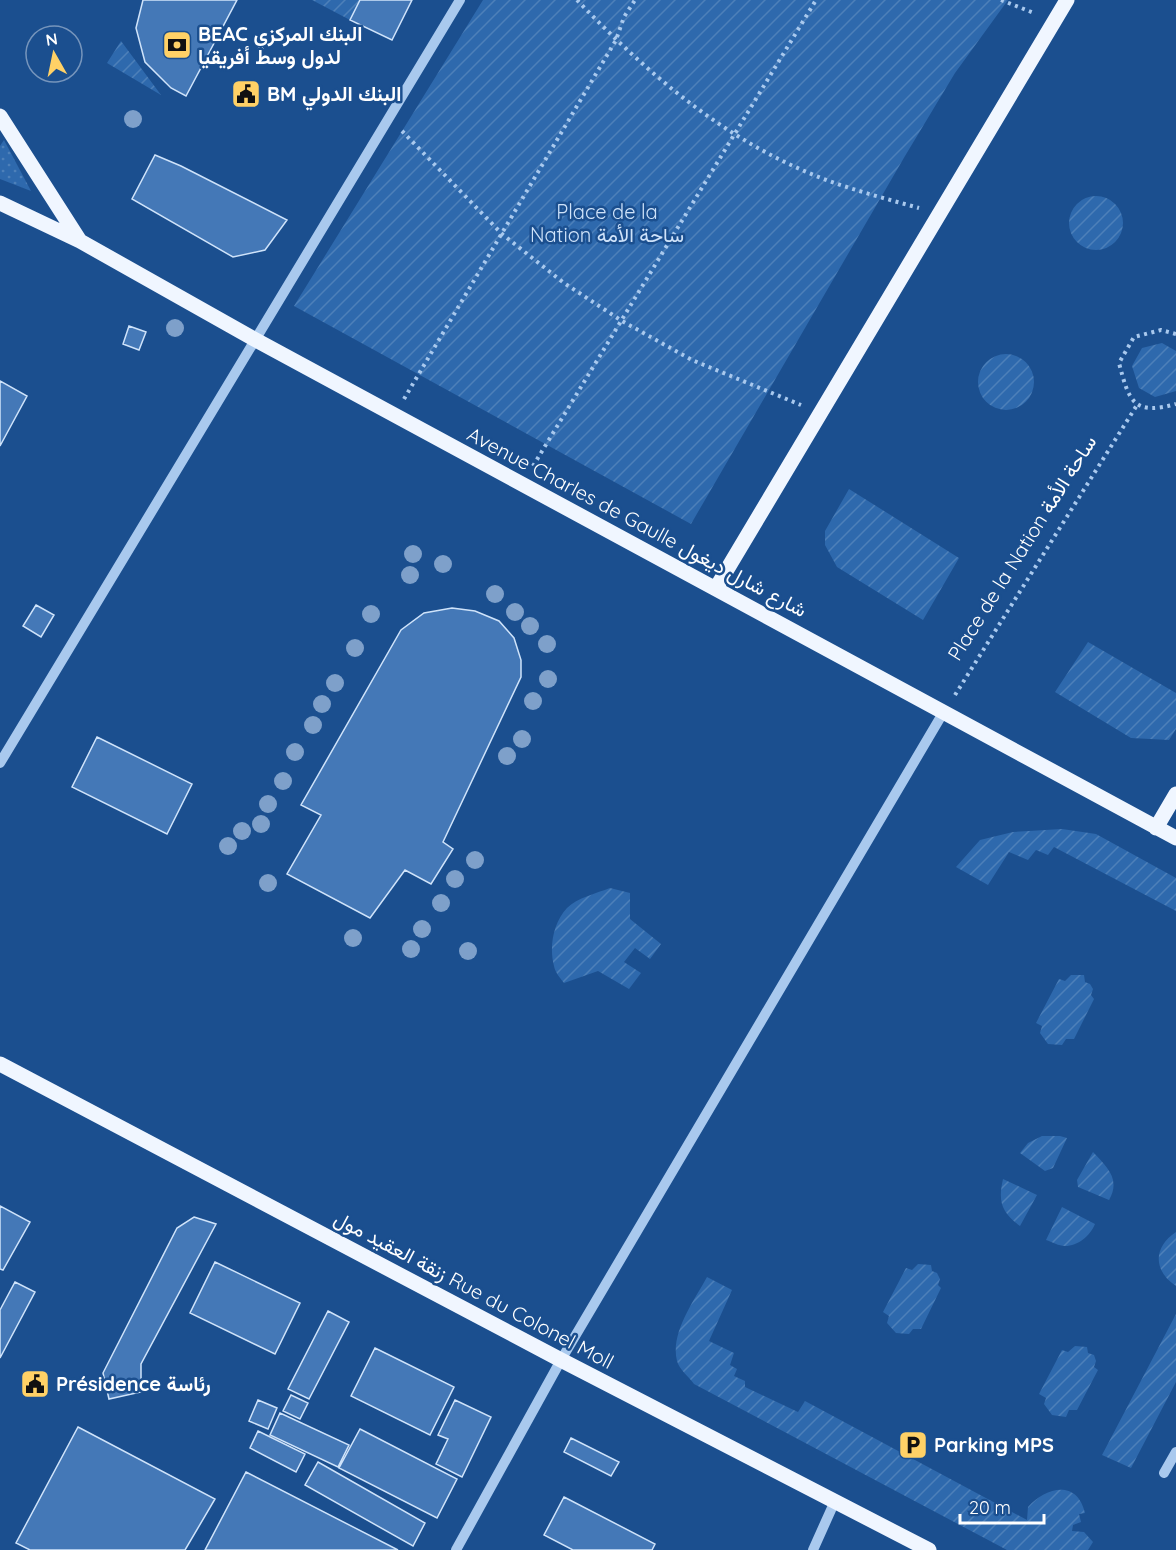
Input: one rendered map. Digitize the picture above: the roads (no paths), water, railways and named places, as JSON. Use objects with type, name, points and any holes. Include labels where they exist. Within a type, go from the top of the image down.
[{"type":"main road","points":[[716,588],[1068,0]]},
{"type":"main road","name":"Avenue Charles de Gaulle شارع شارل ديغول","points":[[0,116],[80,241]]},
{"type":"main road","name":"Avenue Charles de Gaulle شارع شارل ديغول","points":[[0,203],[80,241],[522,485],[1176,838]]},
{"type":"main road","points":[[1156,828],[1176,794]]},
{"type":"main road","name":"زنقة العقيد مول Rue du Colonel Moll","points":[[0,1064],[561,1360],[929,1550]]},
{"type":"street","points":[[0,763],[460,0]]},
{"type":"street","points":[[456,1550],[561,1360],[943,713]]},
{"type":"street","points":[[1164,1473],[1176,1452]]},
{"type":"street","points":[[813,1550],[835,1501]]},
{"type":"place","name":"BEAC البنك المركزي لدول وسط أفريقيا","points":[[177,45]]},
{"type":"place","name":"BM البنك الدولي","points":[[246,94]]},
{"type":"place","name":"Présidence رئاسة","points":[[35,1384]]},
{"type":"place","name":"Parking MPS","points":[[913,1445]]},
{"type":"park label","name":"Place de la Nation ساحة الأمة","points":[[607,224]]}]
